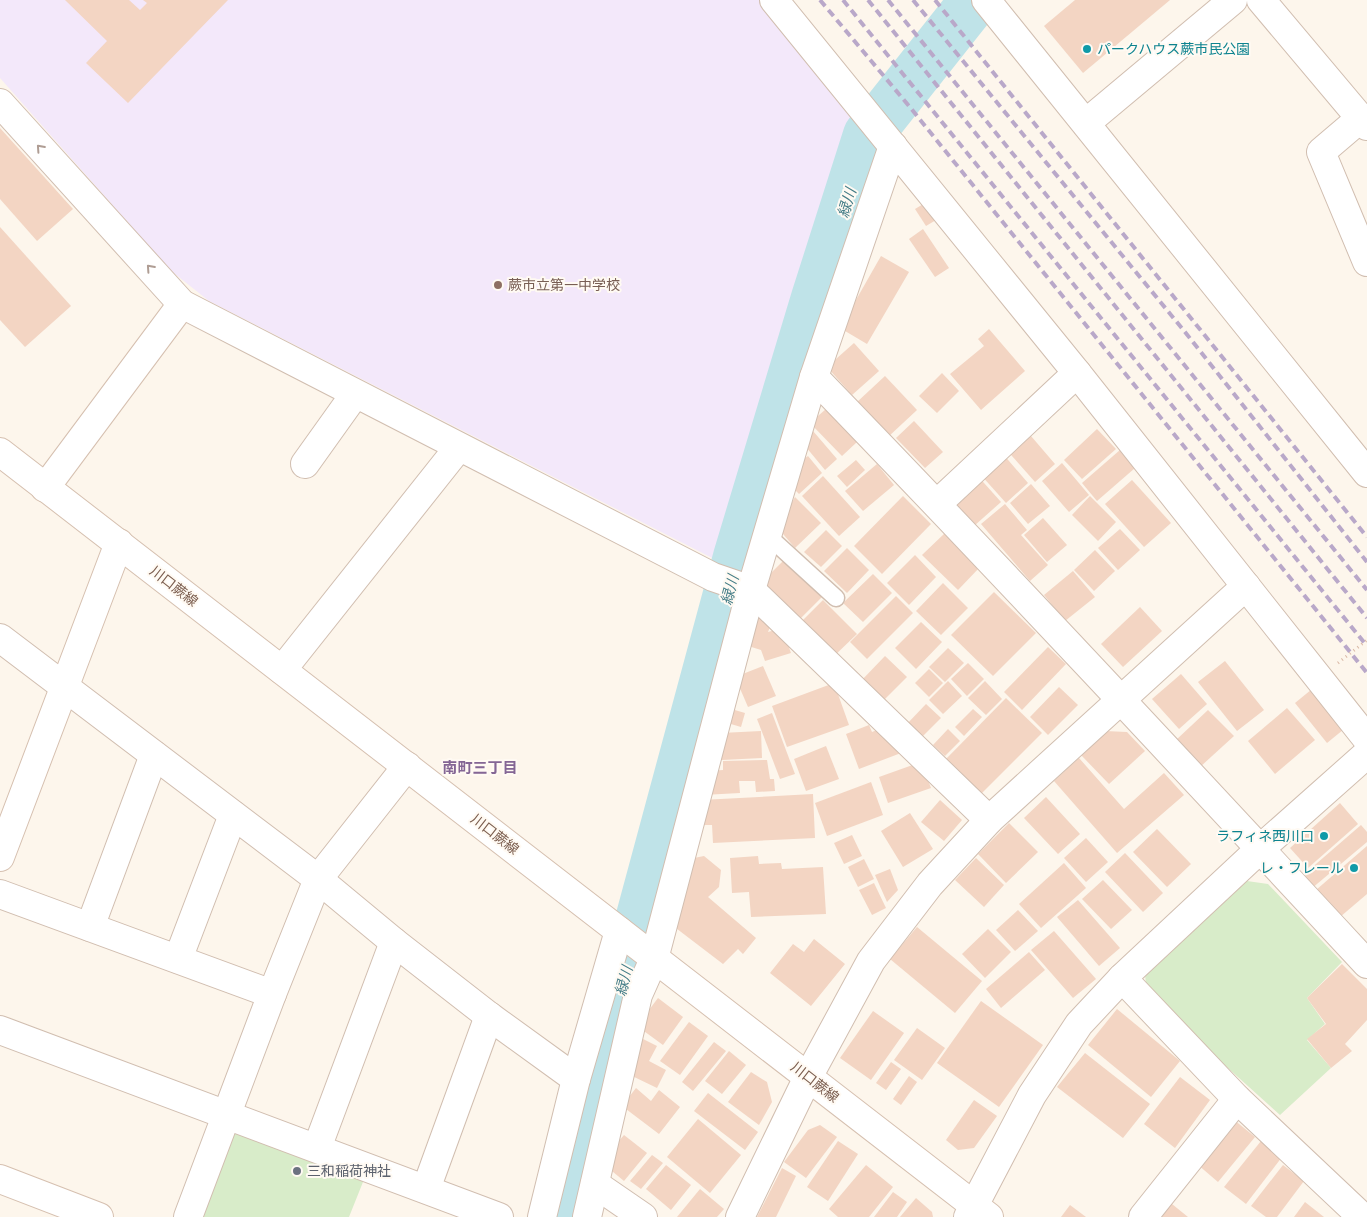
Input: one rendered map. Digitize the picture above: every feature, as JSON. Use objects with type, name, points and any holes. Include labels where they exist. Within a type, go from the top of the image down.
[{"type":"street","points":[[774,0],[1077,373],[1367,738]]},
{"type":"street","points":[[1086,123],[1233,0]]},
{"type":"street","points":[[1261,0],[1364,122],[1322,152],[1367,262]]},
{"type":"street","points":[[996,6],[1086,123],[1367,473]]},
{"type":"street","points":[[0,104],[182,304],[713,577],[751,590],[989,820]]},
{"type":"street","points":[[588,1217],[638,996],[651,956],[751,590],[814,377],[893,146]]},
{"type":"street","points":[[45,488],[182,304]]},
{"type":"street","points":[[938,504],[1077,373]]},
{"type":"street","points":[[814,377],[938,504],[1122,699],[1367,964]]},
{"type":"street","points":[[305,464],[355,394]]},
{"type":"street","points":[[282,670],[459,447]]},
{"type":"street","name":"川口蕨線","points":[[0,452],[808,1077],[977,1213]]},
{"type":"street","points":[[0,857],[118,543]]},
{"type":"street","points":[[740,1217],[808,1077],[871,961],[930,884],[989,820],[1246,586]]},
{"type":"street","points":[[0,638],[318,879],[394,942],[489,1016],[576,1079]]},
{"type":"street","points":[[977,1213],[1032,1094],[1079,1024],[1122,978],[1260,849],[1367,754]]},
{"type":"street","points":[[90,927],[154,755]]},
{"type":"street","points":[[188,1217],[272,994],[318,879],[407,766]]},
{"type":"street","points":[[178,960],[234,815]]},
{"type":"street","points":[[0,894],[272,994]]},
{"type":"street","points":[[542,1217],[576,1079],[622,933]]},
{"type":"street","points":[[317,1148],[394,942]]},
{"type":"street","points":[[1122,978],[1237,1099],[1362,1217]]},
{"type":"street","points":[[426,1189],[489,1016]]},
{"type":"street","points":[[0,1030],[499,1217]]},
{"type":"street","points":[[1144,1217],[1237,1099]]},
{"type":"street","points":[[0,1180],[99,1217]]},
{"type":"street","points":[[595,1184],[643,1217]]},
{"type":"lane","points":[[767,535],[836,598]]},
{"type":"path","points":[[1338,663],[1367,640]]},
{"type":"shaded area","name":"蕨市立第一中学校","points":[[0,0],[760,0],[857,119],[722,563],[209,301],[170,270],[0,78]]},
{"type":"green space","points":[[1247,881],[1268,884],[1342,962],[1307,998],[1325,1024],[1307,1040],[1331,1068],[1280,1115],[1147,995],[1145,974]]},
{"type":"green space","points":[[238,1130],[365,1177],[349,1217],[202,1217],[232,1134]]},
{"type":"building","points":[[65,0],[129,0],[140,10],[147,3],[143,0],[228,0],[128,103],[86,63],[107,41]]},
{"type":"building","name":"パークハウス蕨市民公園","points":[[1075,0],[1170,0],[1083,73],[1044,26]]},
{"type":"building","points":[[0,128],[73,209],[37,241],[0,199]]},
{"type":"building","points":[[925,203],[936,220],[926,226],[915,209]]},
{"type":"building","points":[[0,227],[71,306],[25,347],[0,320]]},
{"type":"building","points":[[923,229],[949,268],[935,277],[909,239]]},
{"type":"building","points":[[881,256],[909,272],[867,344],[840,328]]},
{"type":"building","points":[[989,329],[1025,371],[981,410],[950,374],[984,346],[978,339]]},
{"type":"building","points":[[854,343],[879,371],[852,395],[827,367]]},
{"type":"building","points":[[942,373],[959,391],[937,413],[919,396]]},
{"type":"building","points":[[885,376],[917,410],[888,437],[856,403]]},
{"type":"building","points":[[826,409],[857,442],[842,456],[810,423]]},
{"type":"building","points":[[914,421],[943,452],[925,468],[896,438]]},
{"type":"building","points":[[1025,429],[1055,464],[1035,482],[1004,447]]},
{"type":"building","points":[[1097,429],[1116,449],[1082,479],[1064,460]]},
{"type":"building","points":[[813,431],[837,459],[825,470],[801,441]]},
{"type":"building","points":[[1120,450],[1135,468],[1097,501],[1082,483]]},
{"type":"building","points":[[1003,454],[1028,483],[1006,503],[980,474]]},
{"type":"building","points":[[808,456],[822,473],[799,494],[789,484],[794,466]]},
{"type":"building","points":[[856,460],[865,470],[847,487],[837,476]]},
{"type":"building","points":[[1062,463],[1089,495],[1069,512],[1042,481]]},
{"type":"building","points":[[877,464],[894,485],[863,511],[845,491]]},
{"type":"building","points":[[976,474],[1001,502],[974,526],[949,497]]},
{"type":"building","points":[[823,476],[860,517],[839,536],[802,496]]},
{"type":"building","points":[[1132,480],[1171,523],[1144,547],[1105,504]]},
{"type":"building","points":[[1031,484],[1050,506],[1028,524],[1010,503]]},
{"type":"building","points":[[903,496],[931,524],[882,574],[854,546]]},
{"type":"building","points":[[1090,496],[1116,522],[1098,541],[1072,515]]},
{"type":"building","points":[[795,497],[821,523],[795,548],[778,528]]},
{"type":"building","points":[[1005,504],[1027,530],[1021,535],[1048,565],[1030,581],[981,524]]},
{"type":"building","points":[[1043,518],[1067,545],[1047,562],[1024,535]]},
{"type":"building","points":[[1120,529],[1140,550],[1118,570],[1098,548]]},
{"type":"building","points":[[826,530],[842,546],[821,567],[804,552]]},
{"type":"building","points":[[945,533],[980,567],[958,590],[922,555]]},
{"type":"building","points":[[847,548],[869,570],[847,593],[824,571]]},
{"type":"building","points":[[1095,550],[1115,571],[1094,591],[1074,570]]},
{"type":"building","points":[[915,555],[936,577],[909,605],[887,583]]},
{"type":"building","points":[[784,560],[822,597],[796,623],[759,585]]},
{"type":"building","points":[[1073,571],[1095,597],[1065,621],[1044,595]]},
{"type":"building","points":[[873,574],[892,593],[863,622],[843,603]]},
{"type":"building","points":[[943,583],[968,608],[941,635],[916,611]]},
{"type":"building","points":[[994,592],[1036,633],[993,676],[951,635]]},
{"type":"building","points":[[896,596],[913,613],[867,659],[850,642]]},
{"type":"building","points":[[823,600],[857,634],[832,658],[798,625]]},
{"type":"building","points":[[1140,607],[1162,631],[1123,667],[1101,644]]},
{"type":"building","points":[[754,616],[772,622],[768,632],[782,628],[791,653],[765,661],[761,650],[745,645]]},
{"type":"building","points":[[921,622],[942,642],[916,669],[895,648]]},
{"type":"building","points":[[1048,647],[1066,664],[1022,710],[1004,692]]},
{"type":"building","points":[[948,648],[964,663],[945,682],[929,667]]},
{"type":"building","points":[[885,656],[907,677],[882,702],[861,681]]},
{"type":"building","points":[[1225,661],[1264,710],[1237,731],[1198,682]]},
{"type":"building","points":[[968,663],[984,679],[967,696],[951,679]]},
{"type":"building","points":[[763,666],[776,696],[748,707],[735,677]]},
{"type":"building","points":[[929,669],[943,683],[929,697],[915,683]]},
{"type":"building","points":[[1181,674],[1207,704],[1179,729],[1152,699]]},
{"type":"building","points":[[948,681],[962,696],[943,714],[929,700]]},
{"type":"building","points":[[985,681],[1002,699],[986,715],[968,698]]},
{"type":"building","points":[[834,683],[849,725],[787,747],[772,706]]},
{"type":"building","points":[[1317,685],[1349,725],[1327,743],[1295,703]]},
{"type":"building","points":[[1059,687],[1078,705],[1048,735],[1030,717]]},
{"type":"building","points":[[1006,698],[1042,733],[980,795],[945,760]]},
{"type":"building","points":[[926,704],[941,718],[920,739],[906,725]]},
{"type":"building","points":[[728,708],[745,713],[741,727],[724,722]]},
{"type":"building","points":[[1287,708],[1315,740],[1275,774],[1248,741]]},
{"type":"building","points":[[973,709],[982,717],[964,736],[955,727]]},
{"type":"building","points":[[1208,710],[1234,736],[1200,767],[1175,741]]},
{"type":"building","points":[[772,713],[795,774],[780,779],[757,719]]},
{"type":"building","points":[[869,725],[872,732],[882,728],[901,753],[859,769],[846,734]]},
{"type":"building","points":[[948,729],[960,741],[945,756],[933,745]]},
{"type":"building","points":[[761,731],[762,758],[722,760],[721,733]]},
{"type":"building","points":[[1105,731],[1127,732],[1145,751],[1109,784],[1081,755]]},
{"type":"building","points":[[826,746],[839,779],[806,791],[794,759]]},
{"type":"building","points":[[1079,758],[1124,809],[1164,773],[1184,795],[1117,853],[1054,781]]},
{"type":"building","points":[[767,760],[770,779],[774,779],[775,791],[756,792],[755,781],[739,781],[740,793],[703,795],[709,771],[723,770],[723,761]]},
{"type":"building","points":[[921,762],[931,788],[888,803],[879,777]]},
{"type":"building","points":[[871,782],[883,815],[827,836],[815,803]]},
{"type":"building","points":[[813,794],[815,838],[713,843],[712,825],[702,825],[701,800]]},
{"type":"building","points":[[1046,797],[1080,834],[1058,854],[1024,818]]},
{"type":"building","points":[[940,800],[962,820],[944,841],[921,822]]},
{"type":"building","name":"ラフィネ西川口","points":[[1340,803],[1358,824],[1308,868],[1290,848]]},
{"type":"building","points":[[910,813],[933,849],[903,867],[881,831]]},
{"type":"building","points":[[1009,823],[1038,852],[1006,883],[978,854]]},
{"type":"building","points":[[1361,825],[1367,832],[1367,842],[1311,889],[1301,877]]},
{"type":"building","points":[[1157,829],[1191,864],[1167,887],[1133,852]]},
{"type":"building","points":[[852,835],[862,856],[844,864],[834,843]]},
{"type":"building","points":[[1086,838],[1108,862],[1086,882],[1064,858]]},
{"type":"building","name":"レ・フレール","points":[[1367,846],[1367,894],[1340,917],[1316,890]]},
{"type":"building","points":[[1125,853],[1163,893],[1143,912],[1105,872]]},
{"type":"building","points":[[704,856],[721,870],[719,887],[708,897],[756,938],[743,954],[738,949],[723,964],[668,922],[684,860]]},
{"type":"building","points":[[758,856],[759,864],[781,863],[782,869],[823,867],[826,914],[751,917],[749,892],[732,893],[730,858]]},
{"type":"building","points":[[976,858],[1004,885],[984,907],[955,880]]},
{"type":"building","points":[[864,859],[874,879],[858,887],[848,867]]},
{"type":"building","points":[[1064,863],[1086,888],[1041,928],[1019,904]]},
{"type":"building","points":[[890,869],[898,890],[887,902],[875,875]]},
{"type":"building","points":[[1103,880],[1132,910],[1111,929],[1082,899]]},
{"type":"building","points":[[874,883],[886,908],[872,915],[859,890]]},
{"type":"building","points":[[1078,900],[1120,948],[1099,966],[1057,917]]},
{"type":"building","points":[[1018,910],[1038,931],[1015,951],[996,930]]},
{"type":"building","points":[[917,927],[982,981],[955,1013],[890,959]]},
{"type":"building","points":[[988,929],[1011,952],[985,978],[962,954]]},
{"type":"building","points":[[1054,931],[1096,979],[1073,998],[1031,950]]},
{"type":"building","points":[[814,939],[845,964],[811,1006],[770,973],[793,944],[804,952]]},
{"type":"building","points":[[1029,952],[1045,970],[1001,1008],[986,989]]},
{"type":"building","points":[[1342,964],[1367,989],[1367,1020],[1345,1044],[1352,1051],[1331,1068],[1307,1039],[1326,1024],[1307,998]]},
{"type":"building","points":[[658,998],[683,1017],[663,1045],[637,1026]]},
{"type":"building","points":[[981,1001],[1043,1045],[999,1107],[937,1063]]},
{"type":"building","points":[[1117,1009],[1180,1061],[1151,1097],[1088,1045]]},
{"type":"building","points":[[873,1011],[904,1033],[871,1080],[840,1058]]},
{"type":"building","points":[[689,1022],[708,1036],[680,1075],[660,1061]]},
{"type":"building","points":[[917,1028],[945,1048],[922,1080],[894,1060]]},
{"type":"building","points":[[641,1038],[657,1046],[649,1061],[666,1070],[657,1088],[628,1074]]},
{"type":"building","points":[[714,1042],[726,1051],[693,1091],[682,1082]]},
{"type":"building","points":[[729,1051],[746,1065],[722,1094],[705,1081]]},
{"type":"building","points":[[1085,1053],[1150,1104],[1123,1138],[1057,1087]]},
{"type":"building","points":[[891,1062],[901,1069],[886,1090],[876,1083]]},
{"type":"building","points":[[751,1072],[767,1082],[772,1102],[759,1125],[728,1102]]},
{"type":"building","points":[[909,1076],[917,1082],[901,1105],[893,1099]]},
{"type":"building","points":[[1180,1077],[1210,1100],[1175,1148],[1144,1124]]},
{"type":"building","points":[[636,1088],[651,1101],[659,1090],[680,1107],[659,1134],[622,1106]]},
{"type":"building","points":[[708,1093],[758,1132],[745,1150],[694,1111]]},
{"type":"building","points":[[974,1100],[997,1116],[974,1148],[958,1150],[946,1140]]},
{"type":"building","points":[[698,1119],[741,1155],[710,1193],[667,1157]]},
{"type":"building","points":[[1233,1119],[1255,1137],[1218,1182],[1197,1164]]},
{"type":"building","points":[[820,1125],[837,1137],[806,1178],[784,1162],[808,1130]]},
{"type":"building","points":[[624,1135],[647,1153],[624,1181],[601,1162]]},
{"type":"building","points":[[838,1141],[858,1154],[828,1201],[807,1187]]},
{"type":"building","points":[[1261,1141],[1282,1157],[1246,1204],[1224,1187]]},
{"type":"building","points":[[652,1155],[663,1163],[641,1189],[630,1181]]},
{"type":"building","points":[[666,1165],[691,1185],[671,1210],[646,1189]]},
{"type":"building","points":[[866,1165],[893,1187],[869,1217],[838,1217],[829,1209]]},
{"type":"building","points":[[1283,1165],[1304,1181],[1277,1217],[1266,1217],[1251,1206]]},
{"type":"building","points":[[782,1168],[796,1176],[776,1217],[757,1217]]},
{"type":"building","points":[[700,1189],[724,1209],[717,1217],[677,1217]]},
{"type":"building","points":[[893,1192],[907,1202],[897,1217],[874,1217]]},
{"type":"building","points":[[916,1198],[932,1212],[933,1217],[900,1217]]},
{"type":"building","points":[[1167,1200],[1188,1217],[1154,1217]]},
{"type":"building","points":[[1305,1202],[1324,1217],[1294,1217]]},
{"type":"building","points":[[1070,1205],[1086,1217],[1061,1217]]},
{"type":"waterway","name":"緑川","points":[[565,1217],[620,994],[738,557],[816,298],[868,135],[975,0]]},
{"type":"railway","points":[[820,0],[909,106],[1367,673]]},
{"type":"railway","points":[[843,0],[1367,646]]},
{"type":"railway","points":[[868,0],[1367,618]]},
{"type":"railway","points":[[888,0],[1367,590]]},
{"type":"railway","points":[[913,0],[1185,332],[1367,562]]},
{"type":"railway","points":[[935,0],[1367,537]]},
{"type":"place","name":"パークハウス蕨市民公園","points":[[1087,49]]},
{"type":"place","name":"蕨市立第一中学校","points":[[498,285]]},
{"type":"place","name":"ラフィネ西川口","points":[[1324,836]]},
{"type":"place","name":"レ・フレール","points":[[1354,868]]},
{"type":"place","name":"三和稲荷神社","points":[[297,1171]]},
{"type":"district","name":"南町三丁目","points":[[480,768]]}]
